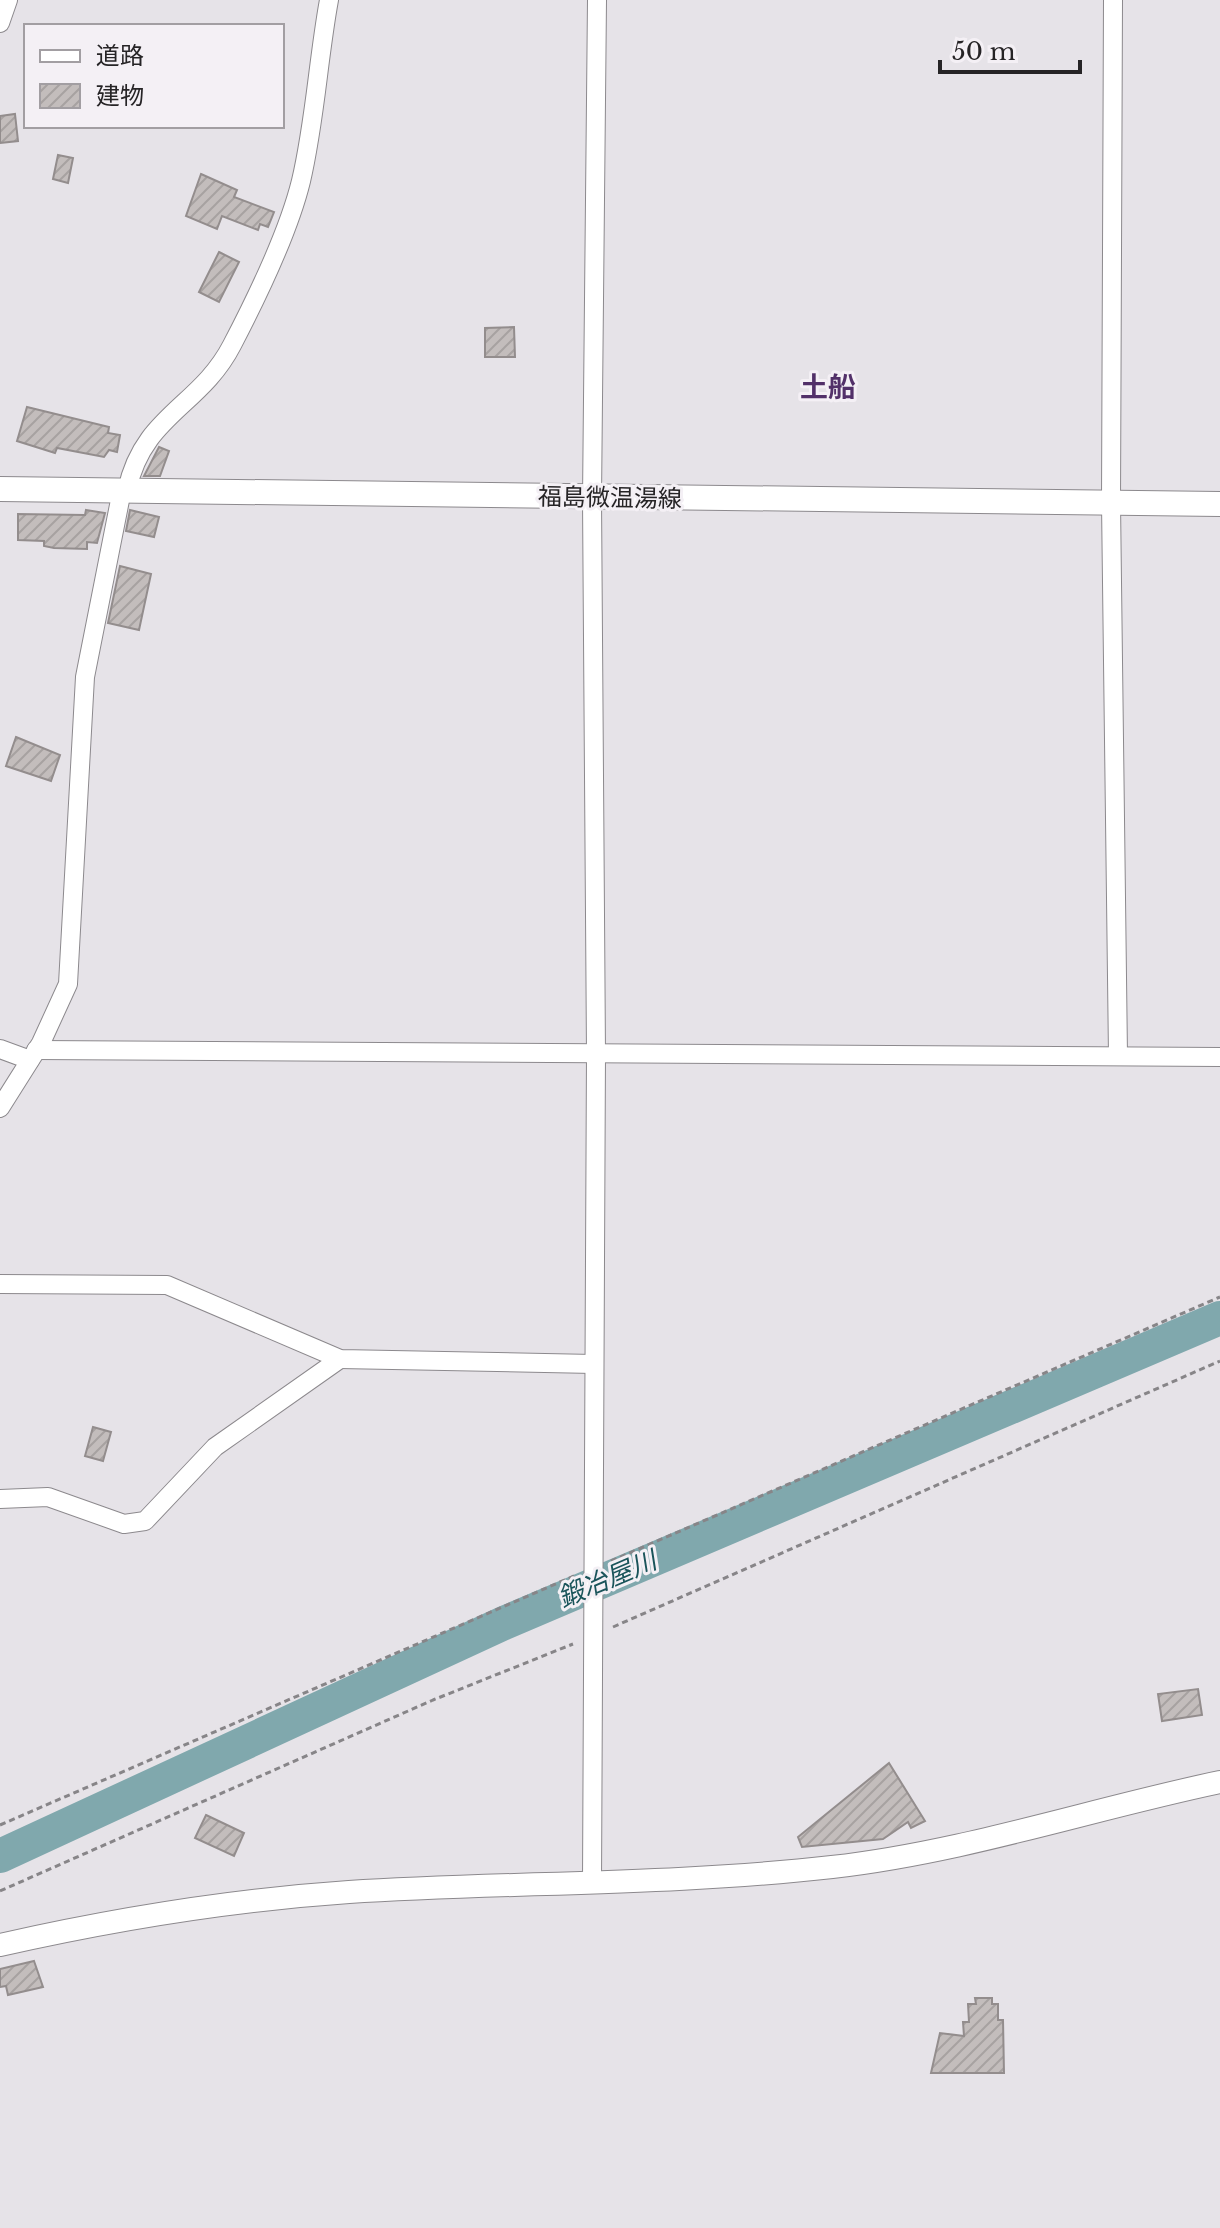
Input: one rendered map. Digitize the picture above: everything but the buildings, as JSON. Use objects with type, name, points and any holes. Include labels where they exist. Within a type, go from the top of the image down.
[{"type":"main road","name":"福島微温湯線","points":[[0,489],[592,499],[1220,504]]},
{"type":"street","points":[[0,23],[8,0]]},
{"type":"street","points":[[0,1108],[65,995],[71,970],[85,677],[124,490],[140,451],[155,429],[212,379],[232,345],[286,224],[300,183],[329,0]]},
{"type":"street","points":[[592,1883],[596,1054],[592,499],[597,0]]},
{"type":"street","points":[[1113,0],[1111,503],[1118,1056]]},
{"type":"street","points":[[0,1049],[33,1055],[1220,1057]]},
{"type":"street","points":[[0,1284],[167,1285],[340,1359],[594,1364]]},
{"type":"street","points":[[0,1499],[48,1497],[124,1524],[145,1521],[215,1447],[340,1359]]},
{"type":"street","points":[[0,1945],[99,1924],[259,1901],[348,1892],[776,1872],[895,1857],[1037,1828],[1220,1782]]},
{"type":"waterway","name":"鍛冶屋川","points":[[0,1856],[504,1623],[1220,1318]]},
{"type":"district","name":"土船","points":[[828,387]]}]
